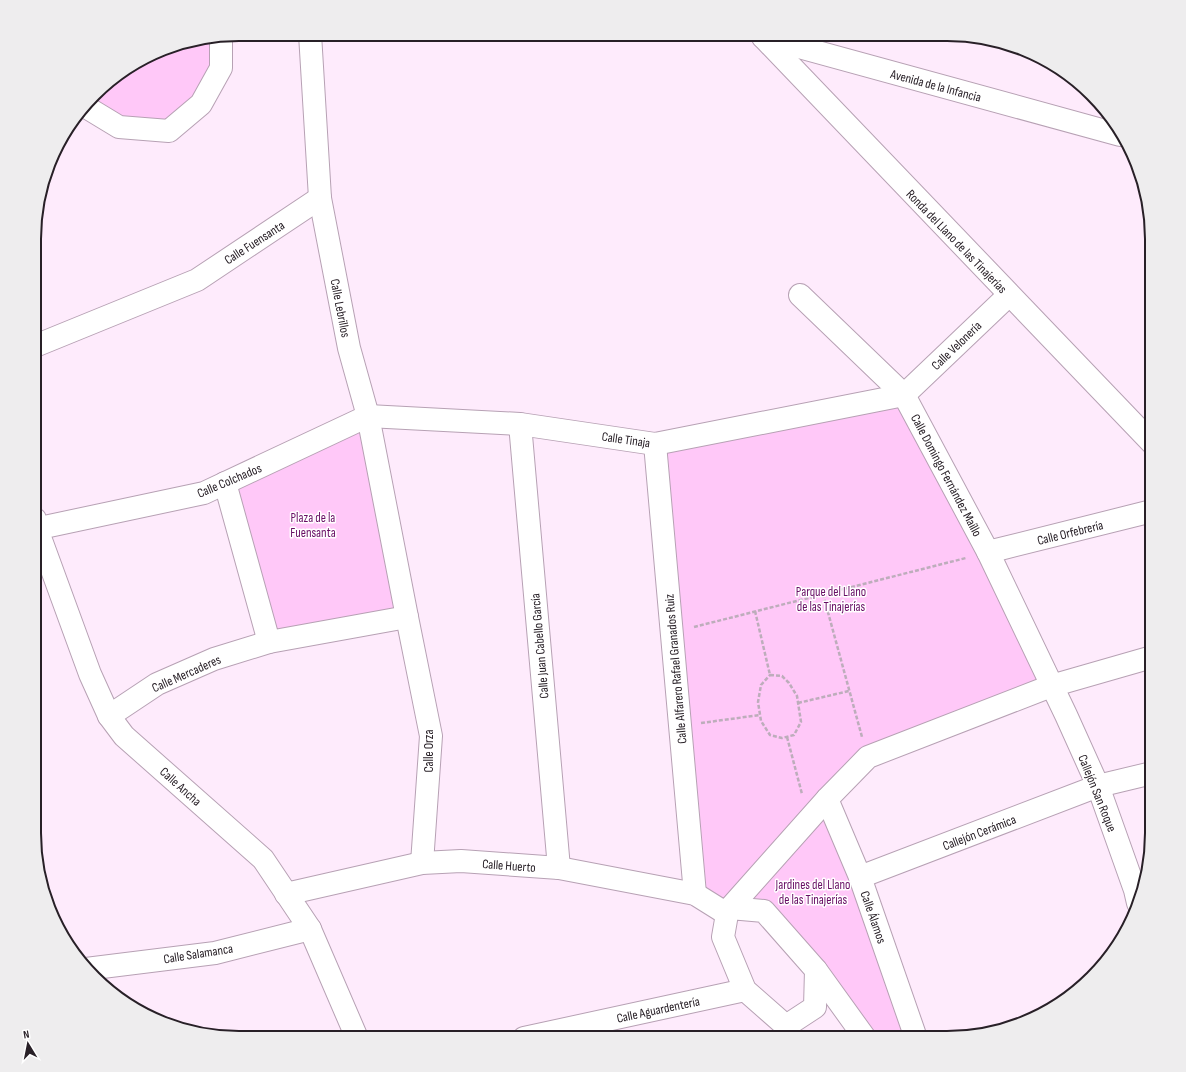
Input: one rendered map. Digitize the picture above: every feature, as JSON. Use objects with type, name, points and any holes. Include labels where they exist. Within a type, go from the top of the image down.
[{"type":"street","points":[[310,41],[320,198]]},
{"type":"street","name":"Ronda del Llano de las Tinajerías","points":[[763,41],[1145,436]]},
{"type":"street","name":"Avenida de la Infancia","points":[[776,41],[1114,133]]},
{"type":"street","points":[[89,109],[119,127],[169,131],[201,104],[221,68],[221,42]]},
{"type":"street","name":"Calle Fuensanta","points":[[41,344],[196,280],[320,198]]},
{"type":"street","name":"Calle Lebrillos","points":[[320,198],[348,348],[368,416]]},
{"type":"street","name":"Calle Domingo Fernández Maíllo","points":[[800,295],[904,395],[988,552],[1051,686]]},
{"type":"street","name":"Calle Velonería","points":[[904,395],[1009,295]]},
{"type":"street","name":"Calle Tinaja","points":[[368,416],[520,424],[656,444],[904,395]]},
{"type":"street","points":[[225,483],[269,642],[406,617],[368,416]]},
{"type":"street","name":"Calle Colchados","points":[[41,525],[204,493],[368,416]]},
{"type":"street","name":"Calle Juan Cabello García","points":[[520,424],[559,868]]},
{"type":"street","name":"Calle Alfarero Rafael Granados Ruiz","points":[[656,444],[695,894]]},
{"type":"street","name":"Calle Orfebrería","points":[[988,552],[1145,513]]},
{"type":"street","name":"Calle Ancha","points":[[41,540],[90,674],[109,716],[124,736],[263,859],[310,929],[354,1031]]},
{"type":"street","name":"Calle Orza","points":[[406,617],[431,736],[422,863]]},
{"type":"street","name":"Calle Mercaderes","points":[[109,716],[157,684],[214,659],[269,642]]},
{"type":"street","points":[[779,1031],[745,990],[722,937],[729,911],[827,799],[868,757],[1051,686],[1145,658]]},
{"type":"street","name":"Callejón San Roque","points":[[1051,686],[1098,786],[1137,888]]},
{"type":"street","name":"Callejón Cerámica","points":[[860,877],[1098,786],[1145,775]]},
{"type":"street","name":"Calle Álamos","points":[[827,799],[860,877],[914,1031]]},
{"type":"street","name":"Calle Huerto","points":[[286,894],[422,863],[461,861],[559,868],[695,894],[729,911]]},
{"type":"street","points":[[729,911],[764,910],[816,970],[860,1031]]},
{"type":"street","name":"Calle Salamanca","points":[[94,968],[215,953],[310,929]]},
{"type":"street","points":[[781,1031],[815,1007],[816,970]]},
{"type":"street","name":"Calle Aguardentería","points":[[556,1031],[745,990]]},
{"type":"path","points":[[672,633],[988,552]]},
{"type":"path","points":[[823,594],[868,757]]},
{"type":"path","points":[[755,611],[770,675]]},
{"type":"path","points":[[770,675],[782,676],[789,683],[797,696],[801,722],[794,735],[782,738],[770,735],[761,721],[758,702],[761,685],[770,675]]},
{"type":"path","points":[[798,703],[849,691]]},
{"type":"path","points":[[680,726],[760,715]]},
{"type":"path","points":[[787,737],[809,820]]},
{"type":"green space","points":[[221,42],[221,68],[169,131],[90,108],[118,82],[151,61],[188,48]]},
{"type":"green space","name":"Parque del Llano de las Tinajerías","points":[[904,395],[1051,686],[868,757],[827,799],[913,1031],[859,1031],[764,911],[695,894],[655,444]]},
{"type":"green space","name":"Plaza de la Fuensanta","points":[[368,416],[407,617],[269,642],[225,483]]},
{"type":"park label","name":"Jardines del Llano de las Tinajerías","points":[[813,892]]}]
